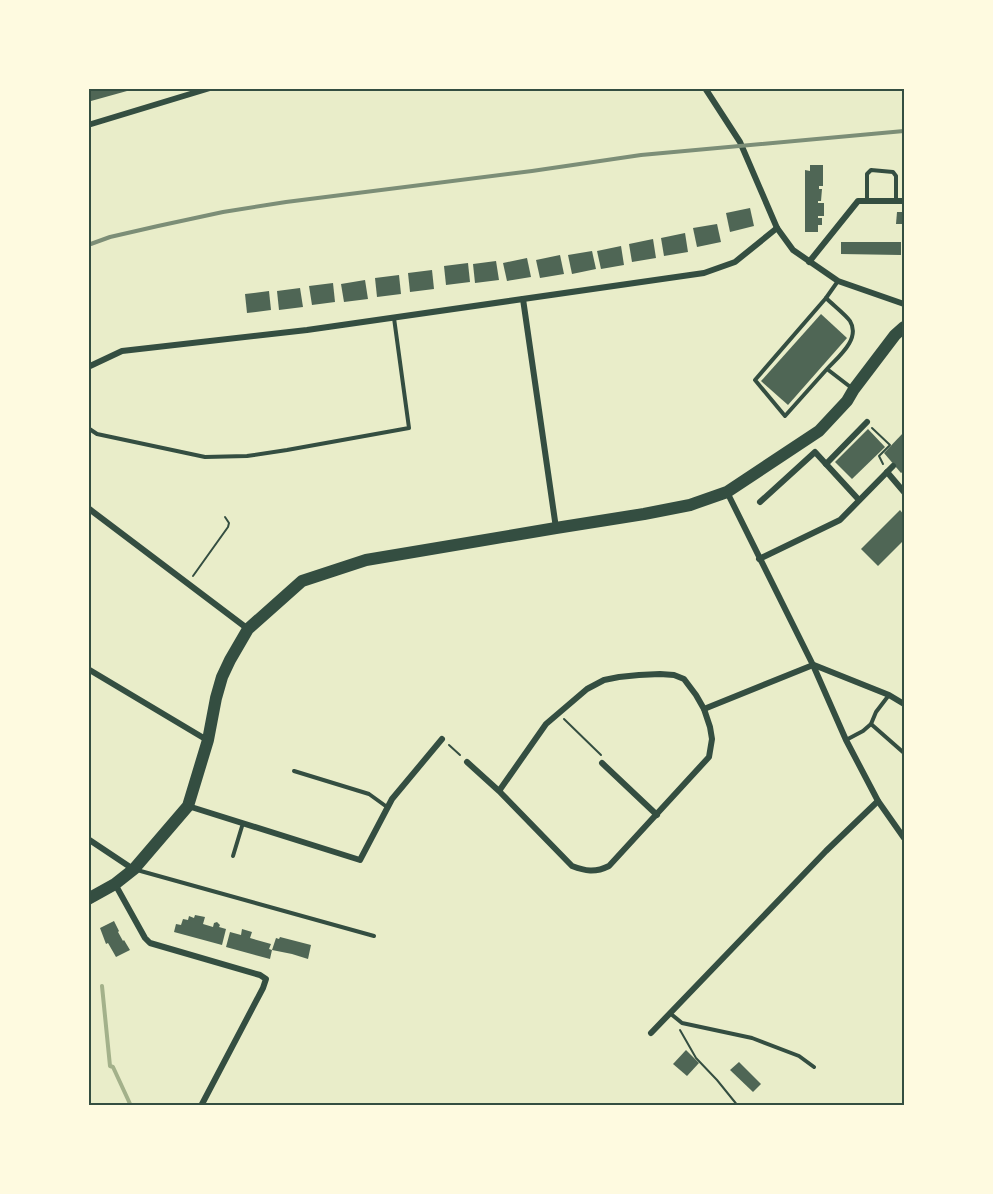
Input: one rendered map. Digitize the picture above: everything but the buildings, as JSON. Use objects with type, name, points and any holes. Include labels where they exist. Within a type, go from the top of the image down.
[{"type":"main road","points":[[88,899],[115,884],[134,869],[188,806],[208,740],[222,676],[248,629],[302,581],[366,560],[644,514],[690,505],[727,492],[819,431],[847,401],[895,335],[904,327]]},
{"type":"street","points":[[88,125],[210,88]]},
{"type":"street","points":[[705,88],[740,142],[777,228],[793,250],[838,281],[904,304]]},
{"type":"street","points":[[809,262],[858,201],[904,201]]},
{"type":"street","points":[[88,367],[122,351],[307,330],[704,273],[735,262],[777,228]]},
{"type":"street","points":[[524,299],[556,528]]},
{"type":"street","points":[[826,464],[867,422]]},
{"type":"street","points":[[760,502],[815,452],[859,500]]},
{"type":"street","points":[[759,559],[840,520],[893,466]]},
{"type":"street","points":[[887,472],[904,492]]},
{"type":"street","points":[[727,492],[813,665],[846,740],[878,801],[904,838]]},
{"type":"street","points":[[88,508],[248,629]]},
{"type":"street","points":[[704,709],[813,665],[889,695],[904,704]]},
{"type":"street","points":[[88,669],[208,740]]},
{"type":"street","points":[[467,762],[499,791],[572,866],[584,870],[600,870],[609,866],[709,757],[712,739],[704,709],[684,679],[674,675],[639,675],[604,680],[587,689],[546,723],[499,791]]},
{"type":"street","points":[[188,806],[360,860],[392,799],[442,739]]},
{"type":"street","points":[[602,763],[657,815]]},
{"type":"street","points":[[651,1033],[826,851],[878,801]]},
{"type":"street","points":[[88,839],[134,869]]},
{"type":"street","points":[[115,884],[150,943],[260,975],[266,979],[201,1106]]},
{"type":"lane","points":[[867,201],[867,174],[871,170],[893,172],[896,176],[896,201]]},
{"type":"lane","points":[[826,298],[851,322],[853,336],[845,350],[785,416],[755,380],[838,281]]},
{"type":"lane","points":[[88,428],[97,434],[205,457],[247,456],[409,428],[394,317]]},
{"type":"lane","points":[[827,369],[854,389]]},
{"type":"lane","points":[[846,740],[871,724],[876,712],[889,695]]},
{"type":"lane","points":[[871,724],[904,753]]},
{"type":"lane","points":[[294,771],[369,794],[388,807]]},
{"type":"lane","points":[[233,856],[243,823]]},
{"type":"lane","points":[[134,869],[374,936]]},
{"type":"lane","points":[[670,1014],[682,1023],[752,1038],[799,1056],[814,1067]]},
{"type":"path","points":[[867,422],[890,445],[879,456],[887,472]]},
{"type":"path","points":[[188,583],[228,527],[229,523],[225,517]]},
{"type":"path","points":[[558,713],[603,756],[602,763]]},
{"type":"path","points":[[442,739],[467,762]]},
{"type":"path","points":[[670,1014],[696,1058],[738,1106]]},
{"type":"waterway","points":[[102,986],[110,1066],[113,1067],[131,1106]]},
{"type":"railway","points":[[88,245],[110,237],[158,226],[286,202],[641,155],[904,131]]}]
